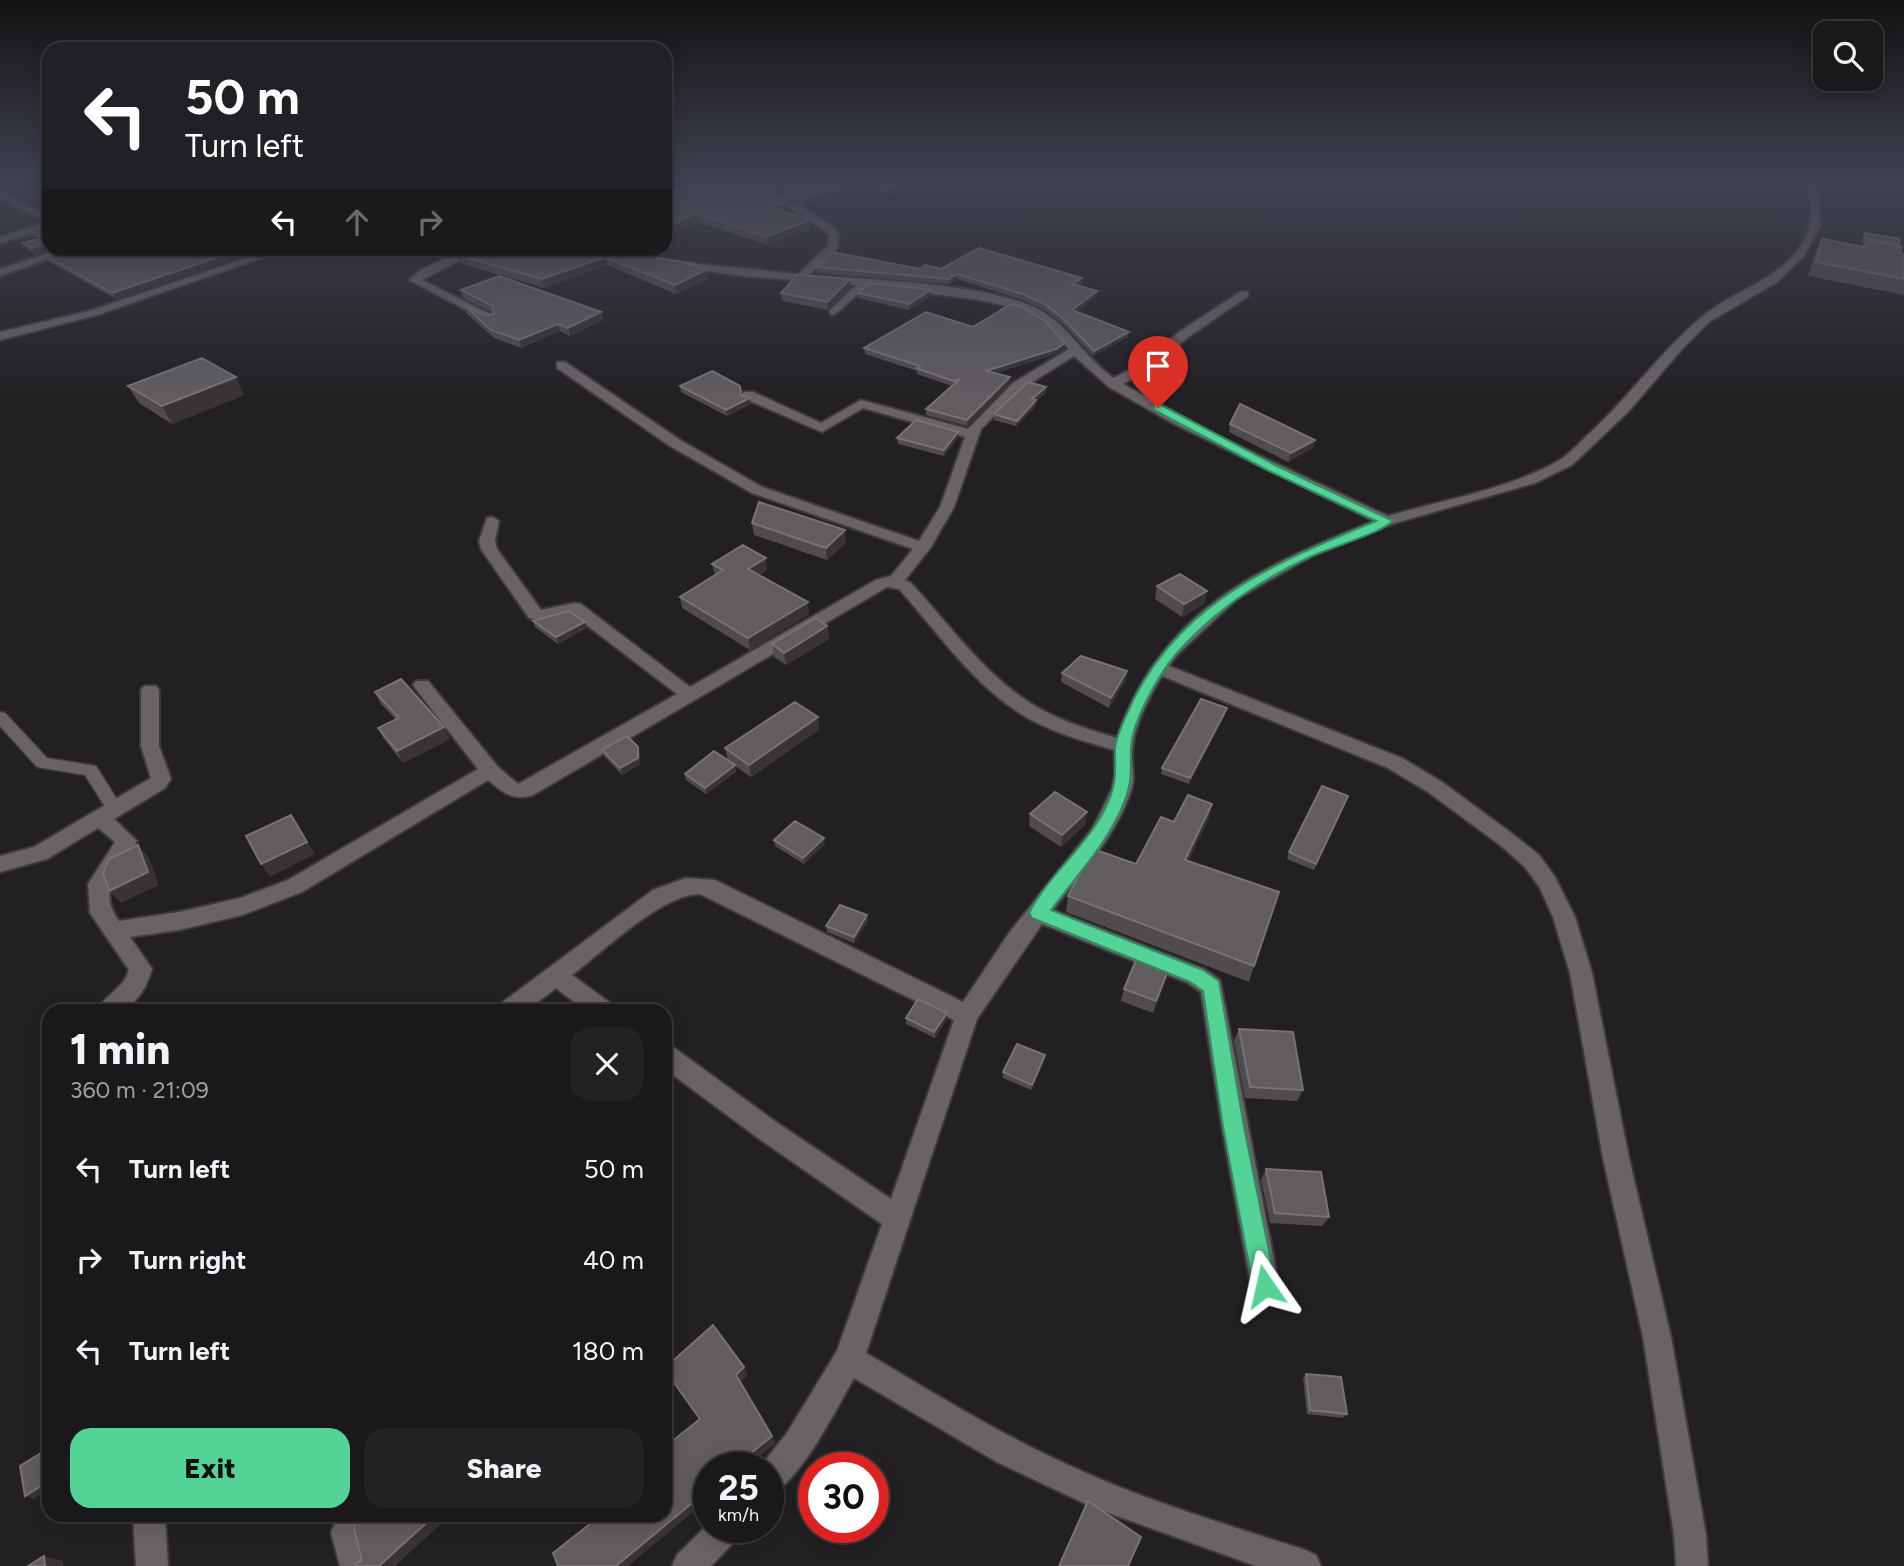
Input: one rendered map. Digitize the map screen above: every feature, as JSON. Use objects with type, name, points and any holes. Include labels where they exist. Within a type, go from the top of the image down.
[{"type":"street","points":[[801,277],[827,253]]},
{"type":"street","points":[[784,1461],[849,1359],[967,1015],[1017,939],[1100,834],[1117,800],[1125,774],[1123,746],[1146,687],[1184,637],[1210,613],[1261,576],[1305,554],[1387,521],[1530,480],[1577,455],[1705,320],[1777,277],[1804,253]]},
{"type":"street","points":[[0,273],[51,256]]},
{"type":"street","points":[[0,336],[93,313],[262,256]]},
{"type":"street","points":[[460,256],[426,271],[414,280],[489,318]]},
{"type":"street","points":[[663,263],[717,271],[865,282],[968,295],[1030,309],[1052,323],[1074,351],[1113,384],[1271,468],[1387,521]]},
{"type":"street","points":[[834,312],[865,282]]},
{"type":"street","points":[[1113,384],[1146,366],[1183,335],[1244,294]]},
{"type":"street","points":[[896,581],[923,547],[955,489],[971,433],[1017,386],[1074,351]]},
{"type":"street","points":[[561,365],[678,444],[757,490],[923,547]]},
{"type":"street","points":[[748,395],[822,428],[861,404],[971,433]]},
{"type":"street","points":[[492,521],[487,546],[535,614],[542,617],[575,608],[689,695]]},
{"type":"street","points":[[422,685],[491,772],[514,791],[526,790],[882,583],[896,581],[916,597],[978,668],[1022,705],[1061,725],[1123,746]]},
{"type":"street","points":[[1158,668],[1395,763],[1435,787],[1507,840],[1532,861],[1548,883],[1564,917],[1581,973],[1616,1158],[1657,1337],[1682,1486],[1692,1566]]},
{"type":"street","points":[[0,864],[34,856],[161,779],[150,746],[150,690]]},
{"type":"street","points":[[115,930],[179,921],[242,906],[295,886],[480,775],[491,772]]},
{"type":"street","points":[[107,813],[127,841],[98,884],[102,913],[141,969],[136,986],[116,1004]]},
{"type":"street","points":[[517,1004],[654,900],[677,887],[695,884],[708,886],[967,1015]]},
{"type":"street","points":[[1038,913],[1196,976],[1212,987],[1231,1116],[1265,1286]]},
{"type":"street","points":[[554,974],[594,1004]]},
{"type":"street","points":[[672,1060],[767,1130],[898,1219]]},
{"type":"street","points":[[849,1359],[997,1445],[1061,1478],[1112,1500],[1305,1566]]},
{"type":"street","points":[[149,1522],[152,1566]]},
{"type":"street","points":[[351,1522],[347,1533],[355,1566]]},
{"type":"street","points":[[688,1566],[711,1543]]},
{"type":"lane","points":[[0,717],[46,765],[90,770],[107,813]]},
{"type":"building","points":[[831,253],[838,253],[920,269],[925,265],[941,269],[970,253],[996,253],[1082,278],[1072,284],[1097,291],[1072,310],[1129,332],[1094,351],[1064,319],[1045,304],[1023,294],[957,274],[949,279],[816,267]]},
{"type":"building","points":[[1818,253],[1900,253],[1904,254],[1904,279],[1816,262]]},
{"type":"building","points":[[45,256],[221,256],[112,293]]},
{"type":"building","points":[[461,256],[648,256],[695,264],[691,265],[706,270],[675,285],[605,257],[542,279]]},
{"type":"building","points":[[797,275],[850,279],[827,302],[781,293]]},
{"type":"building","points":[[499,276],[601,312],[568,328],[558,324],[519,340],[491,330],[464,305],[484,315],[494,314],[493,306],[461,290]]},
{"type":"building","points":[[869,283],[931,290],[909,304],[858,293]]},
{"type":"building","points":[[1011,304],[1022,307],[1045,321],[1065,343],[1056,349],[986,371],[1010,377],[967,420],[926,409],[960,379],[953,381],[916,368],[920,366],[864,348],[926,312],[973,327]]},
{"type":"building","points":[[202,358],[236,377],[162,406],[128,386]]},
{"type":"building","points":[[712,371],[740,386],[741,395],[750,398],[726,410],[680,386]]},
{"type":"building","points":[[1028,382],[1046,387],[1032,399],[1036,400],[1017,421],[994,414]]},
{"type":"building","points":[[1240,404],[1315,440],[1291,453],[1230,424]]},
{"type":"building","points":[[916,420],[958,432],[944,450],[897,438]]},
{"type":"building","points":[[759,502],[845,530],[826,548],[752,523]]},
{"type":"building","points":[[743,545],[766,558],[748,569],[808,602],[748,638],[680,597],[723,570],[712,564]]},
{"type":"building","points":[[1180,574],[1207,591],[1184,604],[1157,586]]},
{"type":"building","points":[[569,611],[585,622],[556,637],[533,621]]},
{"type":"building","points":[[816,618],[827,626],[784,653],[772,644]]},
{"type":"building","points":[[1081,656],[1127,671],[1111,698],[1062,673]]},
{"type":"building","points":[[401,679],[444,727],[397,751],[378,728],[399,718],[375,692]]},
{"type":"building","points":[[1201,699],[1227,708],[1190,778],[1162,768]]},
{"type":"building","points":[[795,702],[818,717],[749,765],[725,748]]},
{"type":"building","points":[[627,736],[638,747],[638,758],[620,768],[602,750]]},
{"type":"building","points":[[714,751],[735,765],[705,788],[685,774]]},
{"type":"building","points":[[1322,786],[1348,796],[1316,864],[1289,852]]},
{"type":"building","points":[[1055,792],[1087,812],[1062,835],[1030,814]]},
{"type":"building","points":[[1188,795],[1212,804],[1185,860],[1279,892],[1254,966],[1068,896],[1093,849],[1136,864],[1161,817],[1174,822]]},
{"type":"building","points":[[291,815],[307,842],[261,864],[246,836]]},
{"type":"building","points":[[795,821],[824,838],[803,858],[774,840]]},
{"type":"building","points":[[138,845],[148,872],[109,891],[103,873],[109,859]]},
{"type":"building","points":[[840,905],[867,915],[854,937],[826,926]]},
{"type":"building","points":[[1139,953],[1170,965],[1156,1001],[1124,989]]},
{"type":"building","points":[[918,999],[947,1013],[934,1032],[906,1018]]},
{"type":"building","points":[[1239,1029],[1293,1032],[1303,1090],[1250,1087]]},
{"type":"building","points":[[1017,1044],[1045,1055],[1032,1085],[1003,1072]]},
{"type":"building","points":[[1266,1169],[1321,1172],[1329,1217],[1275,1213]]},
{"type":"building","points":[[713,1325],[744,1367],[736,1375],[772,1436],[752,1452],[693,1452],[693,1502],[672,1520],[672,1441],[700,1419],[672,1380],[672,1362]]},
{"type":"building","points":[[1306,1374],[1341,1377],[1347,1414],[1310,1410]]},
{"type":"building","points":[[42,1452],[42,1485],[25,1496],[20,1466]]},
{"type":"building","points":[[1088,1501],[1141,1537],[1128,1566],[1059,1566]]},
{"type":"building","points":[[356,1522],[427,1522],[379,1566],[356,1566],[355,1564],[362,1561],[354,1528]]},
{"type":"building","points":[[592,1522],[669,1522],[616,1566],[558,1566],[553,1553]]},
{"type":"building","points":[[44,1556],[45,1566],[28,1566]]},
{"type":"route","points":[[1158,408],[1271,468],[1387,521],[1305,554],[1261,576],[1210,613],[1171,651],[1146,687],[1132,720],[1123,746],[1125,774],[1122,789],[1100,834],[1038,913],[1196,976],[1212,987],[1234,1127],[1265,1286]]}]
